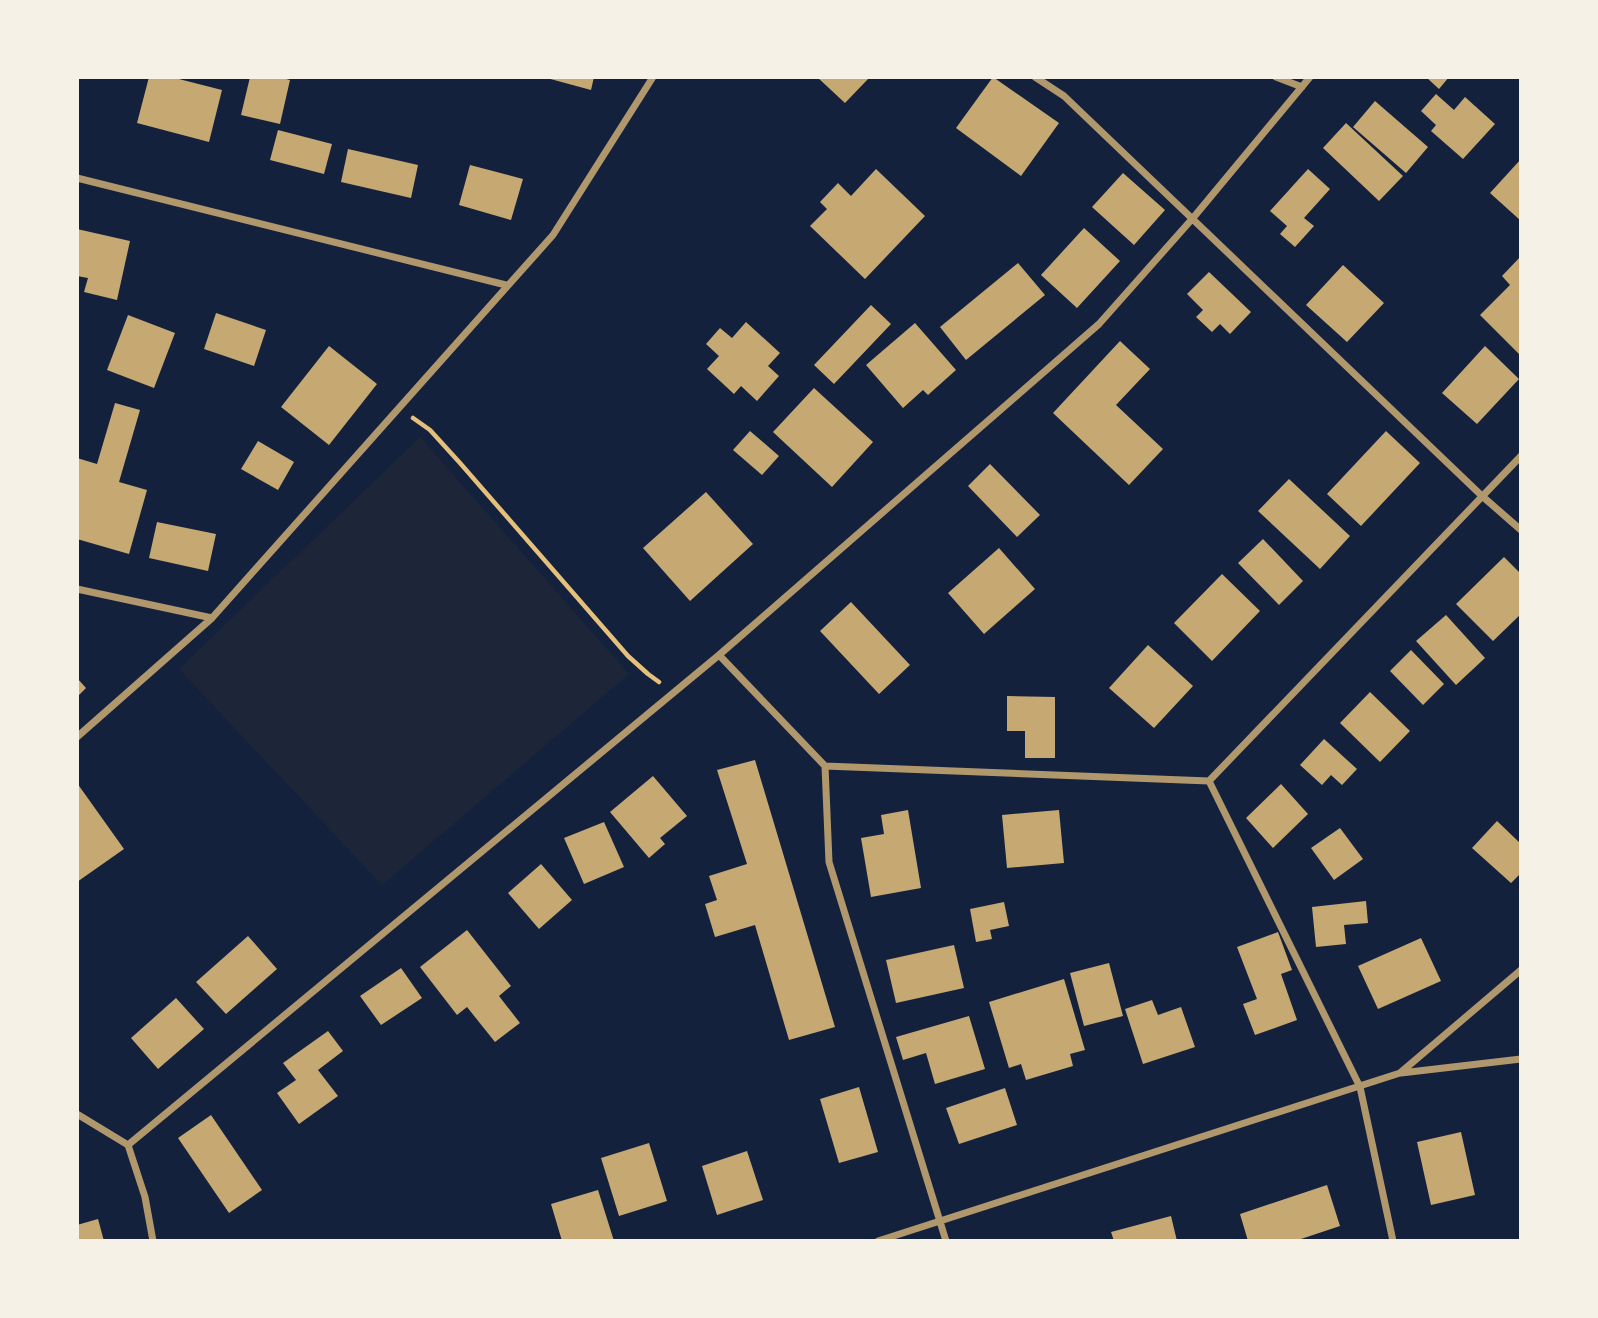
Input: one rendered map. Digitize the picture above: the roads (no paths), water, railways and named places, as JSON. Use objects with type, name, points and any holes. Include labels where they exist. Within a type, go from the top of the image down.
[{"type":"street","points":[[77,737],[212,618],[553,235],[653,77]]},
{"type":"street","points":[[1035,77],[1064,96],[1482,496],[1521,530]]},
{"type":"street","points":[[1276,77],[1302,87]]},
{"type":"street","points":[[128,1145],[719,655],[1099,324],[1194,218],[1310,77]]},
{"type":"street","points":[[77,178],[506,285]]},
{"type":"street","points":[[825,766],[1209,781],[1521,456]]},
{"type":"street","points":[[77,589],[212,618]]},
{"type":"street","points":[[719,655],[825,766],[828,862],[946,1241]]},
{"type":"street","points":[[1209,781],[1360,1087],[1394,1241]]},
{"type":"street","points":[[1400,1073],[1521,970]]},
{"type":"street","points":[[878,1241],[1400,1073],[1521,1059]]},
{"type":"street","points":[[77,1114],[128,1145],[145,1197],[153,1241]]}]
